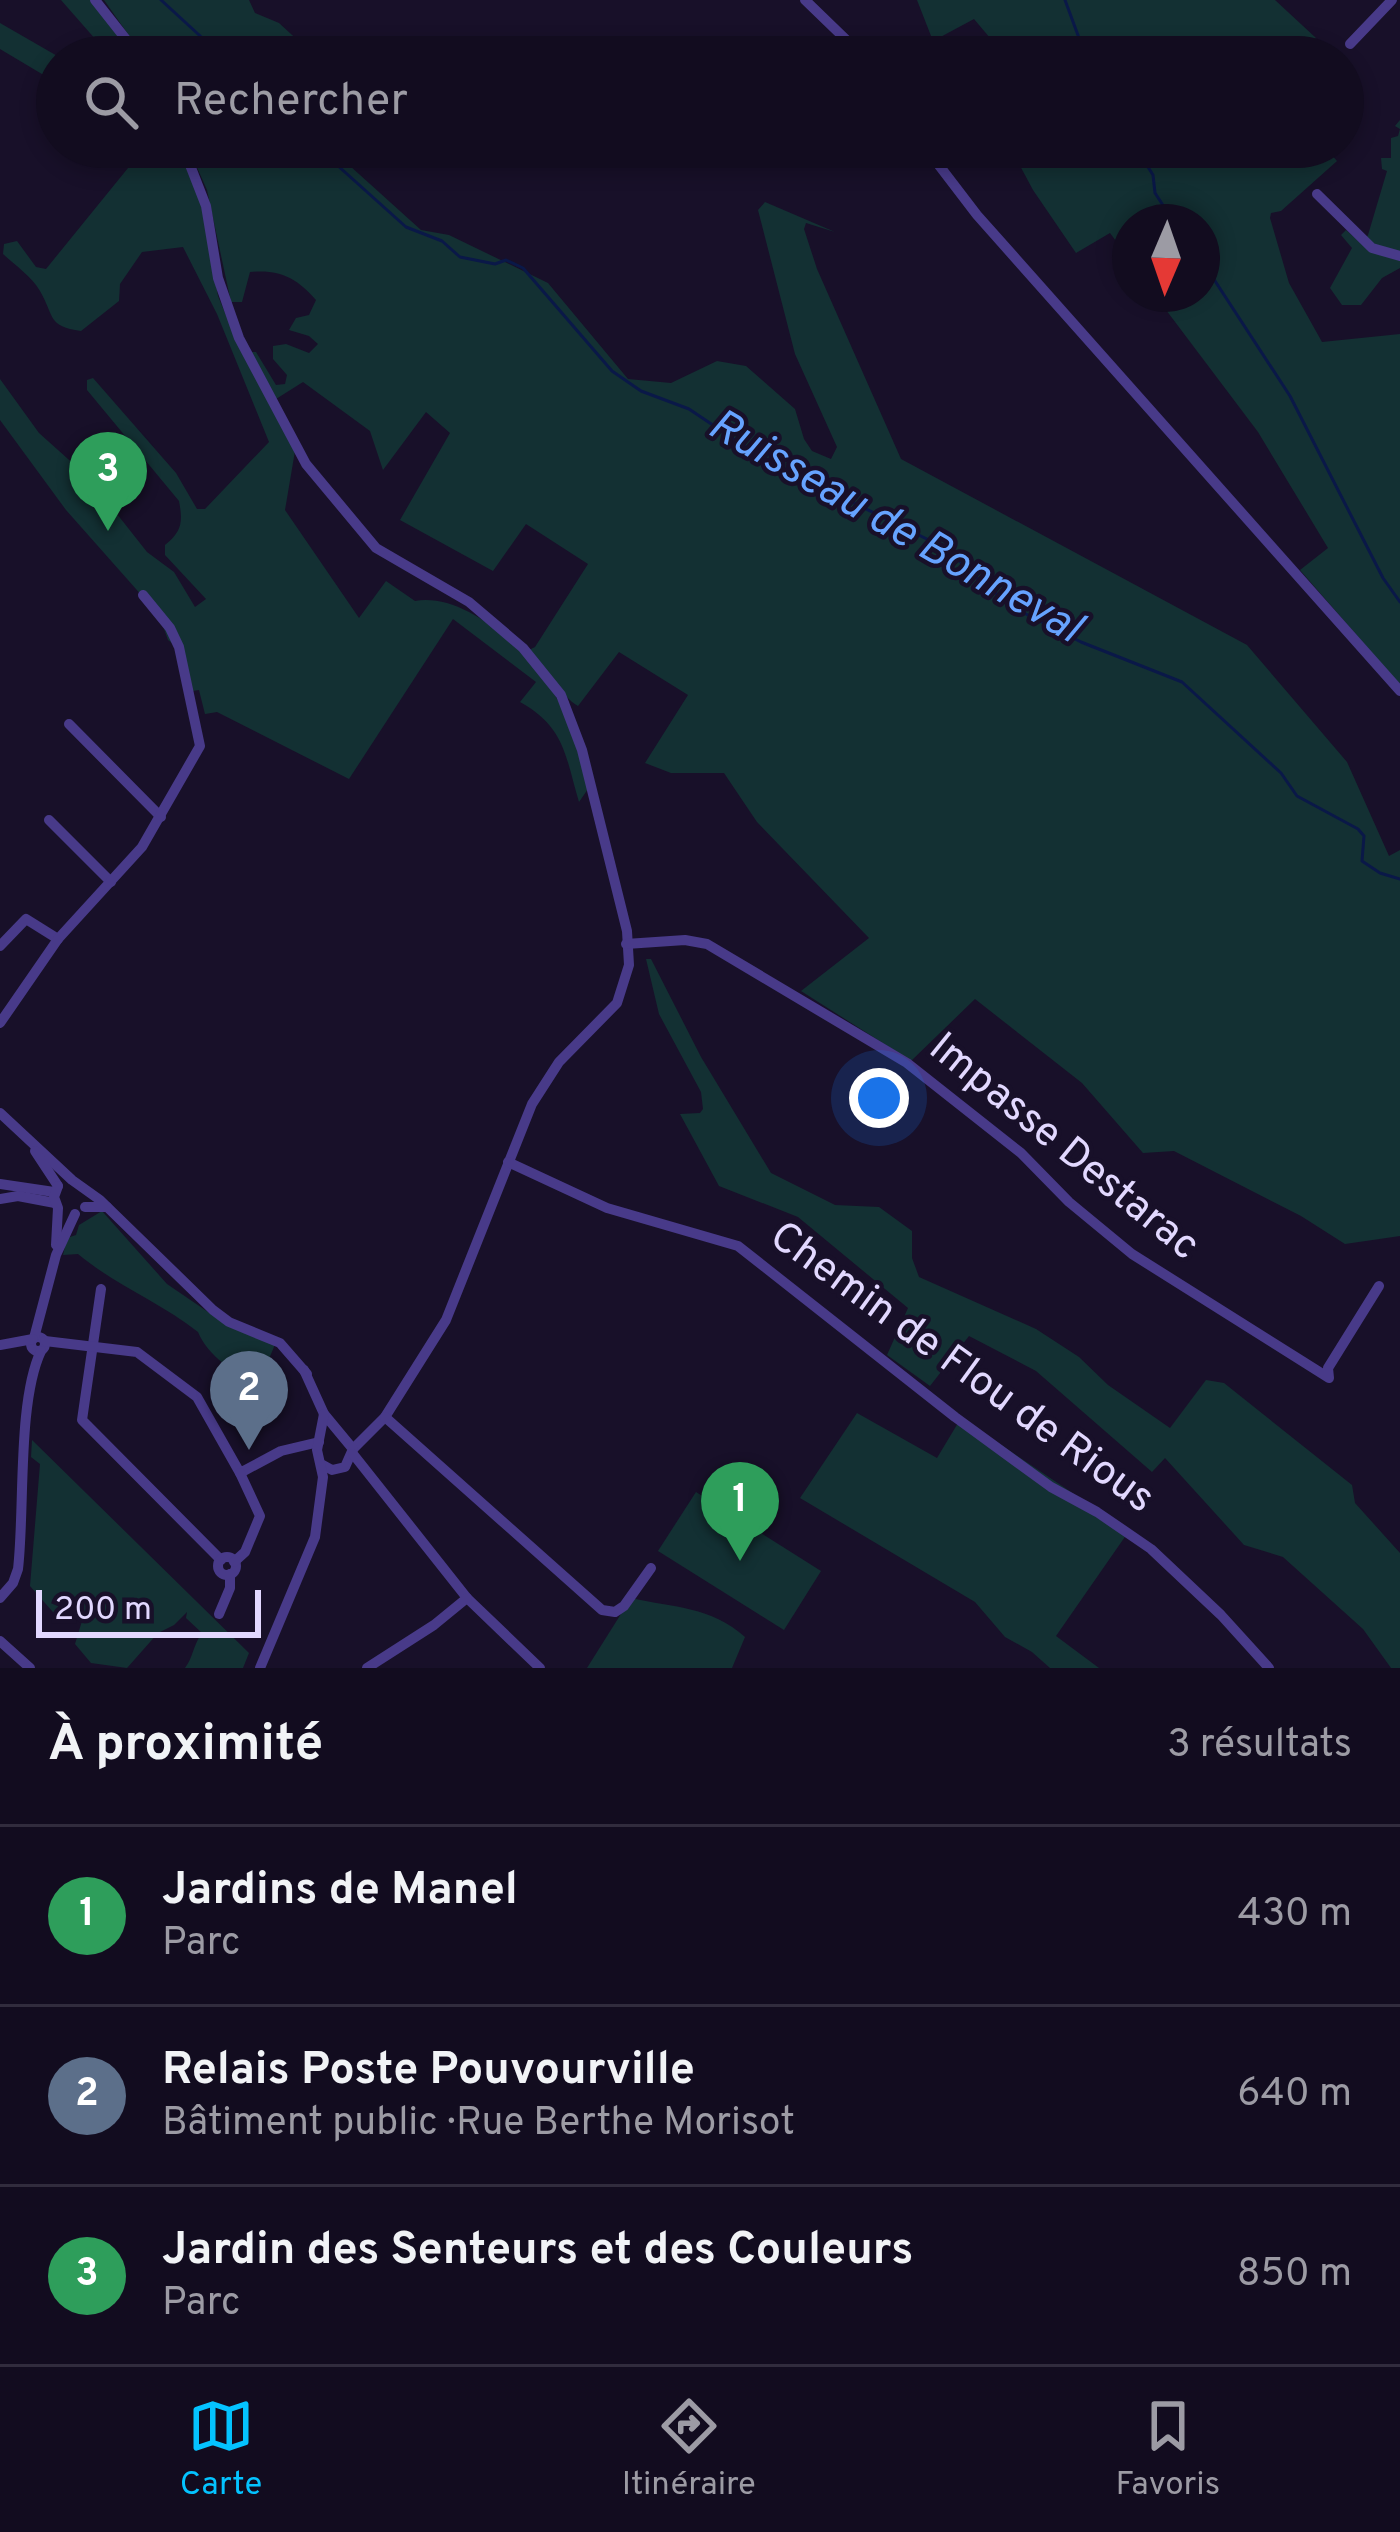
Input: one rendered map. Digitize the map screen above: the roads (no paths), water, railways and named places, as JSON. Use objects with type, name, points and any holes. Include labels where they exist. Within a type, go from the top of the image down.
[{"type":"street","points":[[94,0],[123,36]]},
{"type":"street","points":[[805,0],[842,36]]},
{"type":"street","points":[[1358,36],[1392,0]]},
{"type":"street","points":[[191,168],[206,206],[218,278],[239,338],[306,464],[376,548],[469,602],[523,648],[561,695],[590,783],[627,947],[626,976],[617,1004],[548,1078],[532,1104],[450,1313],[385,1417],[372,1426],[321,1497]]},
{"type":"street","points":[[942,168],[992,232],[1400,692]]},
{"type":"street","points":[[1317,194],[1372,248],[1400,256]]},
{"type":"street","points":[[0,1023],[58,939],[136,855],[196,754],[199,738],[179,647],[143,595]]},
{"type":"street","points":[[69,724],[161,817]]},
{"type":"street","points":[[49,820],[111,882]]},
{"type":"street","points":[[0,946],[26,919],[58,939]]},
{"type":"street","name":"Impasse Destarac","points":[[627,947],[685,940],[706,944],[866,1037],[1021,1153],[1069,1202],[1132,1254],[1329,1378],[1328,1368],[1379,1286]]},
{"type":"street","points":[[5,1117],[213,1310],[280,1335],[366,1474],[467,1598],[540,1668]]},
{"type":"street","points":[[0,1598],[13,1583],[19,1563],[26,1431],[56,1255],[51,1171],[5,1117]]},
{"type":"street","name":"Chemin de Flou de Rious","points":[[508,1162],[607,1208],[738,1246],[955,1417],[1051,1487],[1151,1550],[1221,1615],[1268,1668]]},
{"type":"street","points":[[0,1199],[56,1197],[72,1180]]},
{"type":"street","points":[[0,1184],[56,1197],[80,1210],[106,1207]]},
{"type":"street","points":[[56,1255],[87,1191]]},
{"type":"street","points":[[101,1289],[82,1420],[220,1560],[228,1558],[230,1588],[219,1614]]},
{"type":"street","points":[[0,1345],[91,1344],[137,1352],[197,1397],[260,1516],[245,1552],[232,1568]]},
{"type":"street","points":[[260,1668],[312,1546],[321,1497],[320,1440],[325,1414]]},
{"type":"street","points":[[385,1417],[602,1610],[615,1612],[624,1606],[652,1568]]},
{"type":"street","points":[[240,1473],[271,1455],[372,1426]]},
{"type":"street","points":[[293,1449],[340,1469],[366,1474]]},
{"type":"street","points":[[367,1668],[467,1598]]},
{"type":"street","points":[[0,1640],[27,1667]]},
{"type":"waterway","name":"Ruisseau de Bonneval","points":[[161,0],[200,36]]},
{"type":"waterway","points":[[1065,0],[1078,36]]},
{"type":"waterway","name":"Ruisseau de Bonneval","points":[[340,168],[406,227],[442,241],[460,257],[495,264],[506,260],[523,268],[612,371],[641,391],[689,409],[759,456],[947,549],[985,586],[1026,614],[1081,642],[1182,682],[1281,773],[1297,796],[1358,829],[1364,836],[1362,861],[1400,879]]},
{"type":"waterway","points":[[1149,168],[1162,204]]},
{"type":"waterway","points":[[1220,289],[1290,396],[1383,578],[1400,602]]},
{"type":"place","name":"Jardin des Senteurs et des Couleurs","points":[[108,531]]},
{"type":"place","name":"Relais Poste Pouvourville","points":[[249,1450]]},
{"type":"place","name":"Jardins de Manel","points":[[740,1561]]}]
